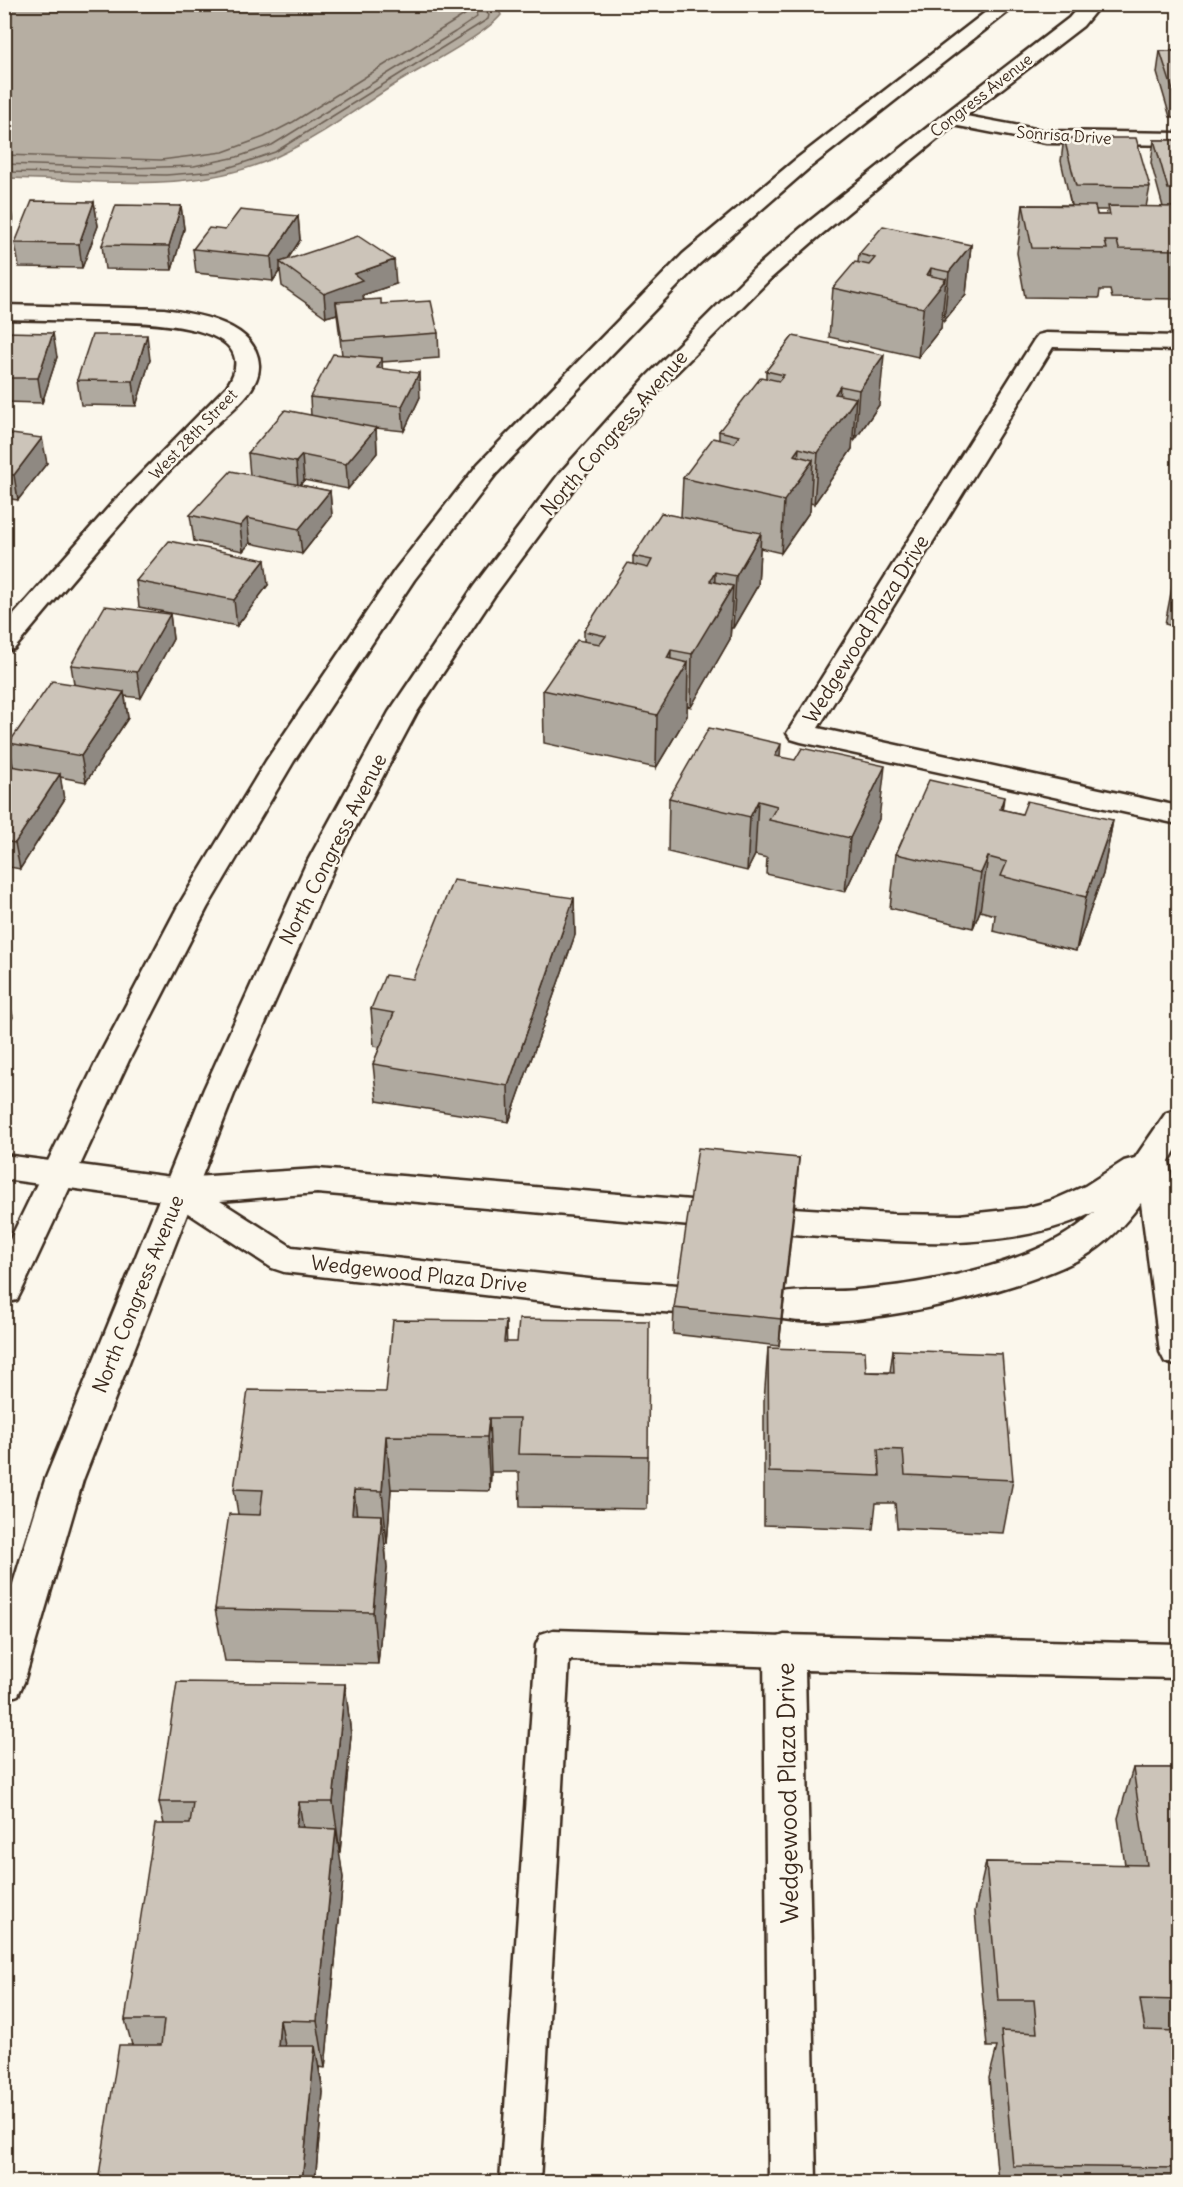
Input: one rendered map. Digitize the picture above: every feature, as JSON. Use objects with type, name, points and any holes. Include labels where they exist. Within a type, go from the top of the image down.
[{"type":"street","points":[[4,1290],[113,1060],[192,908],[280,761],[404,576],[487,469],[582,368],[691,258],[747,213],[802,164],[1010,4]]},
{"type":"street","name":"Congress Avenue","points":[[870,185],[950,118],[1076,22],[1092,4]]},
{"type":"street","name":"Sonrisa Drive","points":[[950,118],[1046,137],[1179,139]]},
{"type":"street","name":"North Congress Avenue","points":[[4,1682],[64,1480],[220,1089],[320,866],[404,712],[483,592],[568,479],[655,381],[762,274],[870,185]]},
{"type":"street","name":"West 28th Street","points":[[4,312],[164,316],[190,320],[212,327],[230,337],[243,351],[247,365],[244,379],[233,393],[74,561],[4,643]]},
{"type":"street","name":"Wedgewood Plaza Drive","points":[[1179,343],[1046,340],[801,732],[1179,815]]},
{"type":"street","points":[[783,1306],[843,1305],[902,1298],[970,1285],[1030,1266],[1071,1249],[1099,1228],[1128,1196],[1179,1121]]},
{"type":"street","points":[[792,1221],[940,1228],[1011,1223],[1057,1213],[1103,1193],[1152,1158]]},
{"type":"street","points":[[1152,1158],[1179,1352]]},
{"type":"street","points":[[4,1167],[179,1191],[317,1181],[691,1213]]},
{"type":"street","name":"Wedgewood Plaza Drive","points":[[179,1191],[284,1259],[598,1293],[679,1299]]},
{"type":"street","name":"Wedgewood Plaza Drive","points":[[793,2182],[784,1652],[1179,1661]]},
{"type":"lane","points":[[520,2182],[553,1645],[784,1652]]},
{"type":"water","points":[[380,4],[486,7],[499,10],[501,15],[469,40],[310,139],[278,156],[246,168],[179,181],[109,182],[5,178],[5,5]]},
{"type":"building","points":[[1160,51],[1179,51],[1179,94],[1174,94]]},
{"type":"building","points":[[1064,138],[1136,138],[1150,187],[1076,186]]},
{"type":"building","points":[[1154,140],[1179,140],[1179,189],[1168,189]]},
{"type":"building","points":[[4,199],[9,199],[4,210]]},
{"type":"building","points":[[32,201],[94,202],[79,244],[15,243]]},
{"type":"building","points":[[116,205],[181,206],[169,246],[102,245]]},
{"type":"building","points":[[1023,205],[1095,206],[1097,215],[1110,215],[1108,206],[1179,207],[1179,250],[1119,249],[1117,241],[1105,241],[1107,249],[1032,248]]},
{"type":"building","points":[[240,210],[298,216],[271,257],[193,249],[209,228],[225,230]]},
{"type":"building","points":[[883,226],[971,245],[949,272],[931,268],[927,275],[946,279],[923,308],[833,288],[855,262],[869,265],[875,258],[859,254]]},
{"type":"building","points":[[358,236],[394,260],[354,274],[362,280],[324,294],[280,262]]},
{"type":"building","points":[[381,299],[381,304],[431,301],[438,333],[342,340],[336,302]]},
{"type":"building","points":[[4,332],[53,333],[38,378],[4,378]]},
{"type":"building","points":[[92,335],[147,335],[133,381],[77,380]]},
{"type":"building","points":[[793,336],[884,355],[859,390],[840,386],[835,394],[856,398],[818,453],[799,448],[794,455],[813,460],[784,501],[683,478],[713,438],[734,443],[739,436],[719,431],[761,377],[779,381],[784,375],[766,371]]},
{"type":"building","points":[[333,354],[382,358],[377,368],[419,373],[402,406],[310,397]]},
{"type":"building","points":[[285,410],[376,428],[346,464],[302,455],[296,462],[248,453]]},
{"type":"building","points":[[4,433],[42,438],[14,475],[4,474]]},
{"type":"building","points":[[231,471],[330,491],[299,529],[247,518],[240,526],[190,515]]},
{"type":"building","points":[[661,513],[761,533],[736,576],[715,572],[710,581],[733,586],[692,654],[671,650],[667,658],[688,663],[657,715],[543,690],[577,640],[600,644],[606,636],[584,631],[628,563],[648,568],[652,560],[633,556]]},
{"type":"building","points":[[169,541],[265,560],[234,600],[136,581]]},
{"type":"building","points":[[105,606],[170,614],[137,672],[71,665]]},
{"type":"building","points":[[52,681],[124,692],[81,756],[9,743]]},
{"type":"building","points":[[709,728],[781,744],[775,756],[795,760],[802,748],[885,766],[850,838],[769,820],[777,806],[758,801],[750,817],[669,798]]},
{"type":"building","points":[[4,765],[60,774],[15,843],[4,841]]},
{"type":"building","points":[[929,780],[1004,797],[1000,809],[1022,814],[1027,801],[1113,820],[1086,897],[1001,876],[1007,862],[988,857],[981,873],[896,854]]},
{"type":"building","points":[[453,880],[574,898],[508,1086],[373,1064],[394,1013],[371,1009],[385,975],[413,979]]},
{"type":"building","points":[[698,1148],[799,1158],[781,1319],[674,1308]]},
{"type":"building","points":[[519,1319],[649,1321],[648,1456],[518,1454],[520,1418],[489,1418],[487,1437],[386,1436],[382,1491],[354,1490],[352,1514],[382,1515],[373,1612],[215,1609],[229,1514],[260,1515],[263,1490],[234,1489],[248,1390],[386,1392],[393,1320],[506,1321],[504,1342],[517,1342]]},
{"type":"building","points":[[768,1348],[865,1351],[866,1372],[894,1373],[893,1350],[1002,1354],[1013,1480],[905,1475],[903,1450],[878,1449],[880,1476],[769,1472]]},
{"type":"building","points":[[177,1682],[345,1684],[333,1802],[299,1802],[296,1827],[336,1829],[317,2021],[280,2020],[278,2046],[315,2046],[302,2182],[98,2182],[119,2045],[161,2045],[164,2020],[125,2020],[155,1824],[190,1824],[193,1802],[159,1802]]},
{"type":"building","points":[[1133,1768],[1179,1768],[1179,2000],[1140,1999],[1145,2030],[1179,2031],[1179,2168],[1013,2166],[1001,2031],[1037,2033],[1034,2000],[998,2000],[986,1862],[1147,1865]]}]
